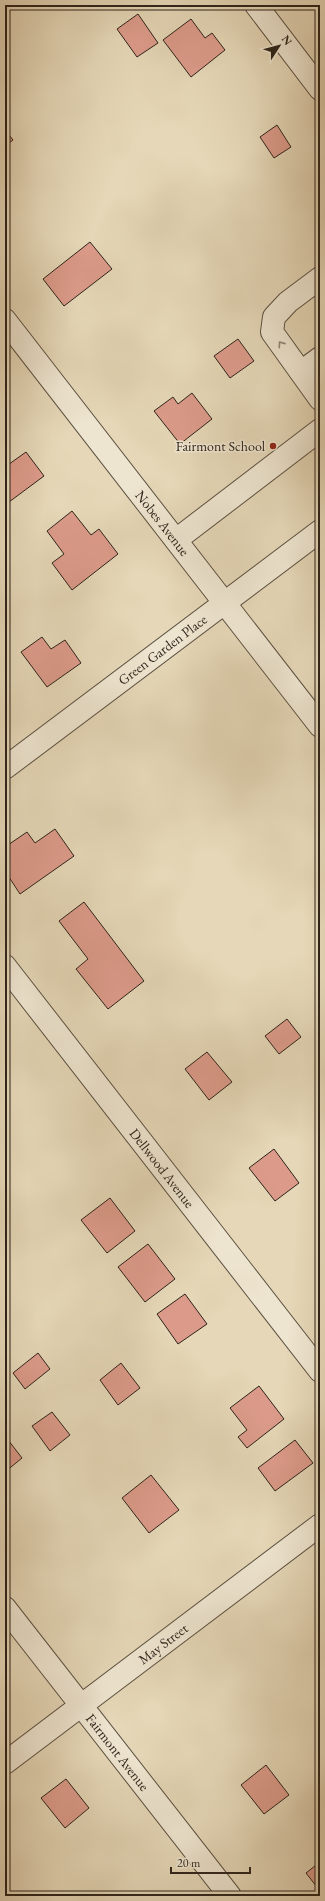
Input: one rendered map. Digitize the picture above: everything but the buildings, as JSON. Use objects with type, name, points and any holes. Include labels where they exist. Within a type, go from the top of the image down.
[{"type":"street","points":[[256,5],[320,89]]},
{"type":"street","points":[[320,278],[288,302],[274,317],[272,332],[320,398]]},
{"type":"street","name":"Nobes Avenue","points":[[5,320],[320,726]]},
{"type":"street","points":[[301,372],[320,358]]},
{"type":"street","points":[[176,540],[320,430]]},
{"type":"street","name":"Green Garden Place","points":[[5,768],[320,531]]},
{"type":"street","name":"Dellwood Avenue","points":[[5,966],[320,1371]]},
{"type":"street","name":"May Street","points":[[5,1763],[320,1525]]},
{"type":"street","name":"Fairmont Avenue","points":[[5,1608],[230,1896]]},
{"type":"place","name":"Fairmont School","points":[[273,446]]}]
